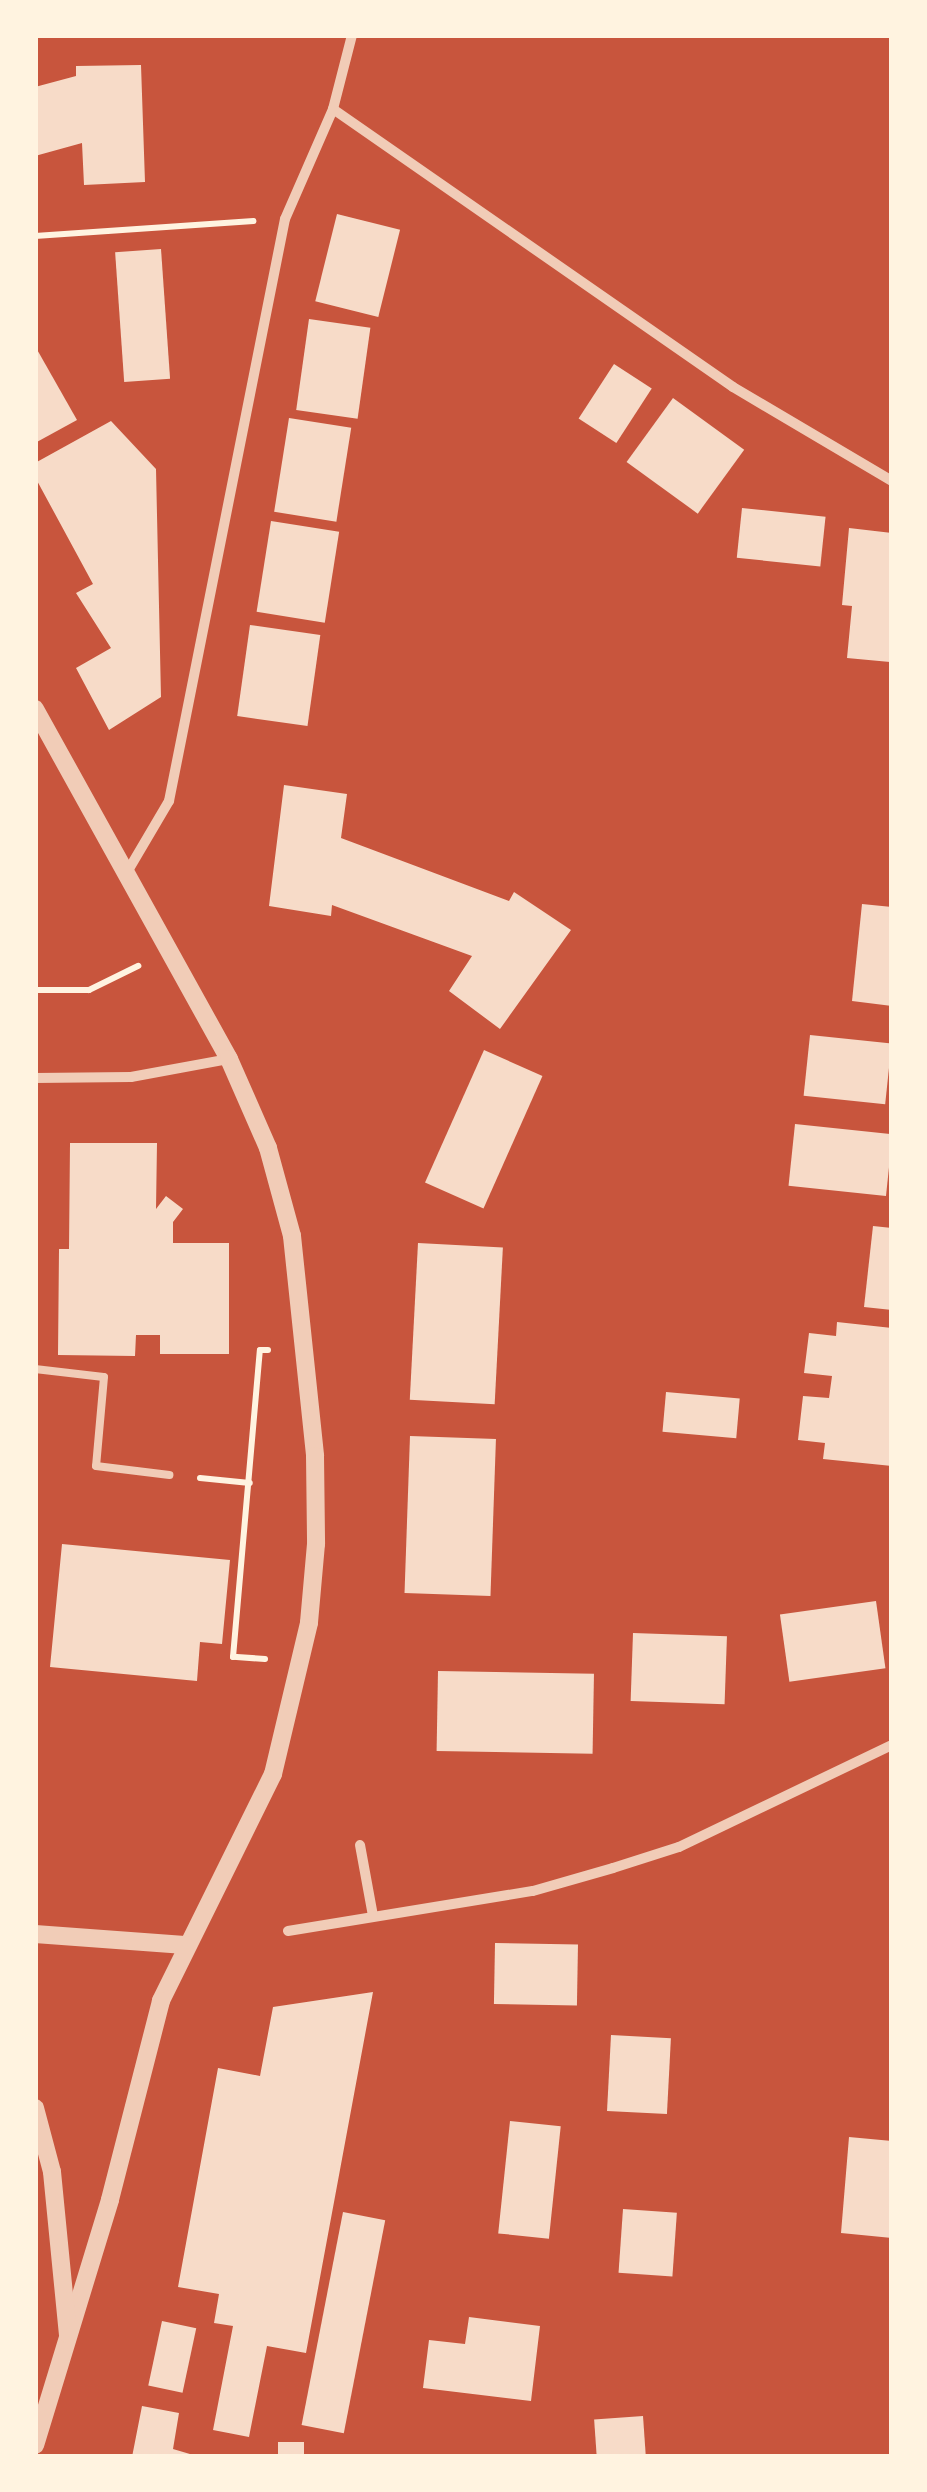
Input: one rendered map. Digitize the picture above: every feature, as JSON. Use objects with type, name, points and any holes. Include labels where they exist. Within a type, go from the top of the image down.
[{"type":"street","points":[[126,874],[169,801],[284,219],[333,109],[352,35]]},
{"type":"street","points":[[333,109],[733,387],[892,481]]},
{"type":"street","points":[[35,709],[229,1059],[268,1148],[292,1236],[316,1544],[302,1662],[274,1774],[184,1945],[161,2002],[69,2344],[35,2445]]},
{"type":"street","points":[[35,1078],[130,1077],[229,1059]]},
{"type":"street","points":[[288,1930],[533,1891],[679,1847],[892,1746]]},
{"type":"street","points":[[360,1845],[373,1916]]},
{"type":"street","points":[[35,1934],[184,1945]]},
{"type":"street","points":[[35,2108],[52,2172],[69,2344]]},
{"type":"lane","points":[[35,1369],[104,1378],[96,1466],[168,1475]]},
{"type":"path","points":[[35,236],[284,219]]},
{"type":"path","points":[[35,990],[89,990],[169,950]]},
{"type":"path","points":[[302,1662],[234,1657],[260,1350],[304,1352]]},
{"type":"path","points":[[168,1475],[250,1484]]},
{"type":"building","points":[[141,65],[145,182],[84,185],[82,143],[35,156],[35,87],[76,76],[76,66]]},
{"type":"building","points":[[337,214],[400,230],[378,317],[315,301]]},
{"type":"building","points":[[161,249],[170,379],[124,382],[115,252]]},
{"type":"building","points":[[309,319],[370,328],[358,419],[296,410]]},
{"type":"building","points":[[35,346],[77,420],[35,443]]},
{"type":"building","points":[[614,364],[652,389],[616,443],[579,419]]},
{"type":"building","points":[[673,398],[744,450],[698,514],[627,462]]},
{"type":"building","points":[[289,418],[351,428],[336,522],[274,512]]},
{"type":"building","points":[[111,421],[156,469],[161,697],[109,730],[76,668],[111,648],[76,593],[93,584],[35,477],[35,463]]},
{"type":"building","points":[[742,508],[826,517],[820,567],[737,558]]},
{"type":"building","points":[[271,521],[339,532],[325,623],[257,612]]},
{"type":"building","points":[[849,528],[892,533],[890,662],[847,658],[852,606],[842,605]]},
{"type":"building","points":[[250,625],[320,635],[308,726],[237,716]]},
{"type":"building","points":[[284,785],[347,794],[341,838],[509,901],[514,892],[571,930],[500,1029],[449,991],[472,956],[332,905],[331,916],[269,906]]},
{"type":"building","points":[[862,904],[892,907],[892,1006],[852,1001]]},
{"type":"building","points":[[810,1035],[892,1044],[885,1104],[804,1096]]},
{"type":"building","points":[[484,1050],[542,1076],[483,1208],[425,1182]]},
{"type":"building","points":[[795,1124],[892,1134],[886,1196],[789,1186]]},
{"type":"building","points":[[70,1143],[157,1143],[156,1209],[166,1196],[183,1209],[173,1222],[173,1243],[229,1243],[229,1354],[160,1354],[160,1335],[136,1335],[135,1356],[58,1355],[59,1249],[69,1249]]},
{"type":"building","points":[[873,1226],[892,1228],[892,1310],[864,1307]]},
{"type":"building","points":[[418,1243],[503,1247],[495,1404],[410,1400]]},
{"type":"building","points":[[837,1322],[892,1328],[892,1466],[823,1459],[825,1443],[798,1440],[803,1396],[829,1398],[832,1376],[804,1373],[809,1333],[836,1336]]},
{"type":"building","points":[[666,1392],[740,1398],[736,1438],[663,1432]]},
{"type":"building","points":[[410,1436],[496,1439],[490,1596],[405,1593]]},
{"type":"building","points":[[62,1544],[230,1560],[222,1644],[200,1642],[197,1681],[50,1667]]},
{"type":"building","points":[[876,1601],[885,1668],[789,1682],[780,1614]]},
{"type":"building","points":[[633,1633],[727,1636],[725,1704],[631,1701]]},
{"type":"building","points":[[438,1671],[594,1674],[593,1754],[437,1751]]},
{"type":"building","points":[[495,1943],[578,1944],[577,2005],[494,2004]]},
{"type":"building","points":[[373,1992],[306,2353],[267,2346],[249,2437],[213,2430],[233,2326],[214,2323],[219,2294],[178,2287],[218,2068],[260,2076],[273,2007]]},
{"type":"building","points":[[611,2035],[671,2038],[667,2114],[607,2111]]},
{"type":"building","points":[[510,2121],[561,2126],[549,2239],[498,2233]]},
{"type":"building","points":[[849,2137],[892,2141],[892,2238],[841,2233]]},
{"type":"building","points":[[623,2209],[677,2213],[672,2277],[619,2273]]},
{"type":"building","points":[[343,2212],[385,2220],[344,2433],[302,2425]]},
{"type":"building","points":[[469,2317],[540,2326],[531,2401],[423,2388],[429,2340],[465,2344]]},
{"type":"building","points":[[162,2321],[196,2328],[183,2393],[148,2386]]},
{"type":"building","points":[[142,2406],[179,2413],[173,2449],[200,2457],[132,2457]]},
{"type":"building","points":[[643,2416],[646,2457],[597,2457],[594,2419]]},
{"type":"building","points":[[278,2442],[304,2442],[304,2457],[278,2457]]}]
